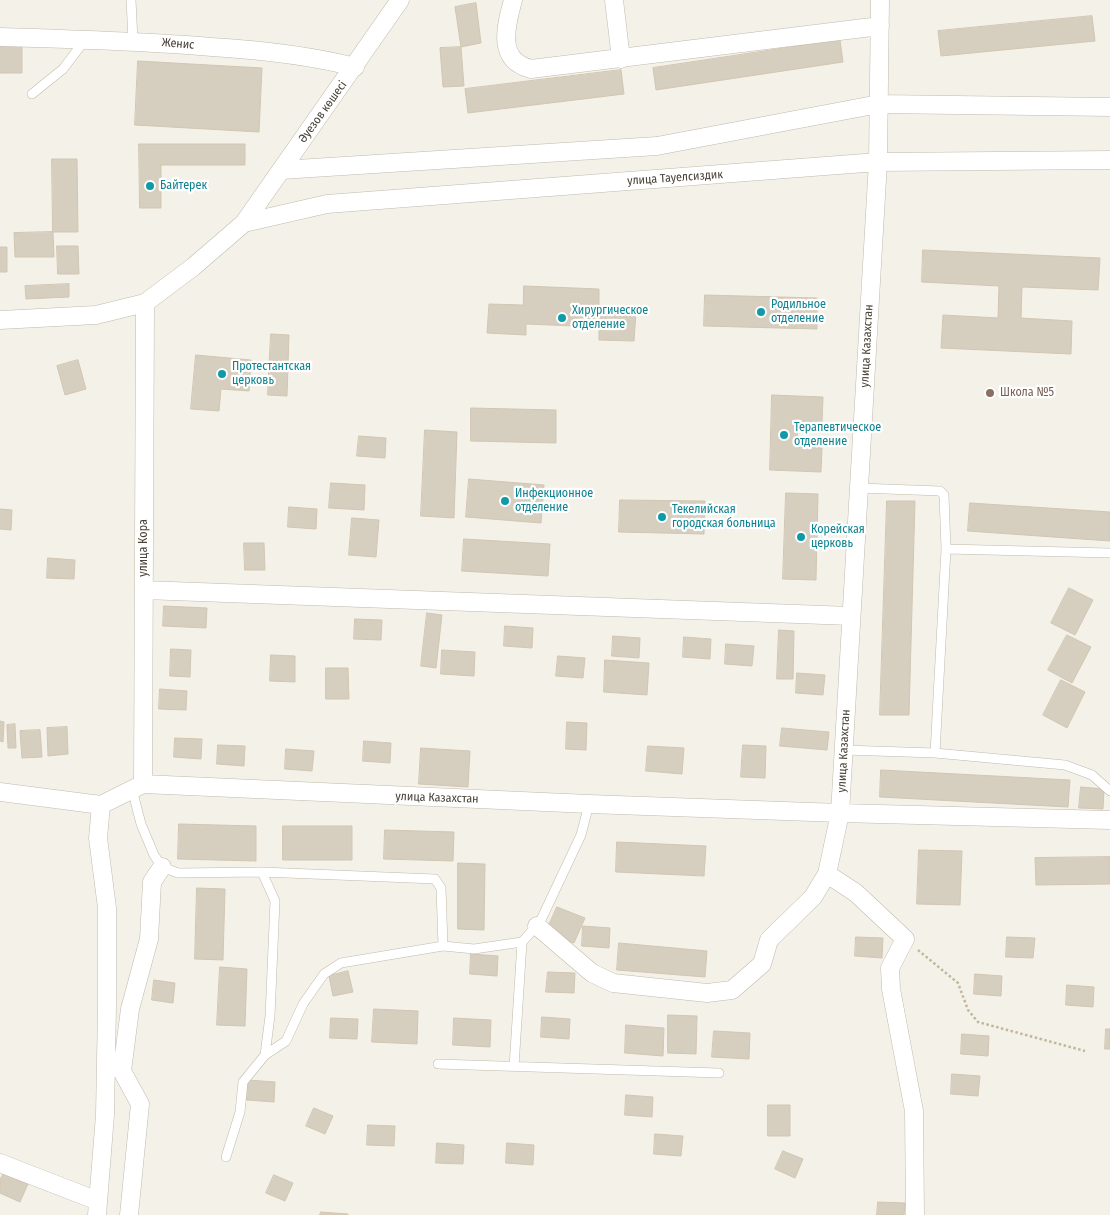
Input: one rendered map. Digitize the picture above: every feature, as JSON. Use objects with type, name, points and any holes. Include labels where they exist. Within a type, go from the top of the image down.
[{"type":"street","name":"Әуезов көшесі","points":[[244,223],[400,0]]},
{"type":"street","points":[[513,0],[505,34],[511,57],[522,67],[531,69],[880,26]]},
{"type":"street","points":[[614,0],[621,58]]},
{"type":"street","name":"улица Казахстан","points":[[142,786],[840,813],[878,162],[880,0]]},
{"type":"street","name":"Женис","points":[[0,37],[133,40],[240,49],[325,59],[355,66]]},
{"type":"street","points":[[281,170],[657,146],[879,104],[1110,108]]},
{"type":"street","name":"улица Тауелсиздик","points":[[244,223],[327,204],[878,162],[1110,160]]},
{"type":"street","points":[[0,320],[96,315],[145,303],[193,268],[244,223]]},
{"type":"street","name":"улица Кора","points":[[142,786],[145,303]]},
{"type":"street","points":[[144,590],[852,616]]},
{"type":"street","points":[[0,792],[101,805],[142,786]]},
{"type":"street","points":[[0,1163],[97,1208],[105,1115],[107,1006],[107,908],[98,838],[101,805]]},
{"type":"street","points":[[537,926],[592,973],[613,983],[707,993],[732,990],[762,964],[770,940],[813,897],[827,874],[840,813],[1110,820]]},
{"type":"street","points":[[129,1215],[140,1104],[122,1071],[130,1010],[149,939],[152,882],[162,867]]},
{"type":"street","points":[[827,874],[856,893],[905,939],[890,968],[891,988],[914,1111],[915,1215]]},
{"type":"lane","points":[[131,0],[133,40]]},
{"type":"lane","points":[[32,94],[63,69],[85,39]]},
{"type":"lane","points":[[859,488],[943,492],[946,550],[936,753]]},
{"type":"lane","points":[[946,550],[1110,553]]},
{"type":"lane","points":[[844,750],[936,753],[1064,765],[1092,775],[1110,791]]},
{"type":"lane","points":[[142,786],[141,824],[154,855],[162,867],[178,873],[262,872],[435,879],[441,888],[442,946]]},
{"type":"lane","points":[[226,1157],[240,1112],[243,1082],[266,1055],[286,1041],[303,1004],[324,974],[341,962],[442,946],[474,949],[522,942],[537,926],[581,835],[589,804]]},
{"type":"lane","points":[[262,872],[275,901],[270,1016],[266,1055]]},
{"type":"lane","points":[[514,1067],[522,942]]},
{"type":"lane","points":[[438,1064],[720,1073]]},
{"type":"path","points":[[905,939],[958,983],[968,1010],[978,1022],[1086,1051]]},
{"type":"building","points":[[476,3],[481,43],[461,47],[455,7]]},
{"type":"building","points":[[1092,16],[1095,41],[941,56],[938,31]]},
{"type":"building","points":[[840,40],[843,62],[656,90],[653,68]]},
{"type":"building","points":[[0,45],[22,45],[22,73],[0,73]]},
{"type":"building","points":[[461,47],[464,86],[443,87],[440,48]]},
{"type":"building","points":[[138,61],[262,68],[259,132],[135,125]]},
{"type":"building","points":[[621,70],[624,94],[468,113],[465,89]]},
{"type":"building","name":"Байтерек","points":[[139,144],[245,144],[245,165],[161,165],[161,208],[140,208]]},
{"type":"building","points":[[52,159],[77,159],[78,232],[53,232]]},
{"type":"building","points":[[53,232],[54,257],[15,257],[14,233]]},
{"type":"building","points":[[57,246],[78,246],[79,274],[58,274]]},
{"type":"building","points":[[0,247],[7,247],[7,272],[0,272]]},
{"type":"building","name":"Школа №5","points":[[923,250],[1100,258],[1098,290],[1022,287],[1021,318],[1072,321],[1071,354],[941,348],[943,315],[998,318],[999,286],[922,282]]},
{"type":"building","points":[[69,284],[69,297],[26,299],[25,286]]},
{"type":"building","name":"Хирургическое отделение","points":[[524,286],[599,289],[599,311],[636,312],[634,341],[599,340],[599,327],[526,324],[526,335],[487,333],[489,304],[523,305]]},
{"type":"building","name":"Родильное отделение","points":[[705,295],[817,298],[817,329],[704,326]]},
{"type":"building","points":[[271,334],[289,335],[287,396],[268,395]]},
{"type":"building","name":"Протестантская церковь","points":[[196,355],[251,360],[249,391],[221,389],[219,411],[191,409]]},
{"type":"building","points":[[78,360],[86,389],[65,395],[57,366]]},
{"type":"building","name":"Терапевтическое отделение","points":[[772,395],[823,397],[822,423],[798,422],[797,447],[822,448],[821,472],[770,470]]},
{"type":"building","points":[[471,408],[556,410],[556,443],[471,441]]},
{"type":"building","points":[[425,430],[457,432],[454,518],[421,516]]},
{"type":"building","points":[[359,436],[386,438],[385,458],[357,456]]},
{"type":"building","name":"Инфекционное отделение","points":[[469,479],[544,485],[541,523],[466,517]]},
{"type":"building","points":[[331,483],[365,485],[364,510],[329,508]]},
{"type":"building","name":"Корейская церковь","points":[[786,493],[818,494],[816,580],[783,579]]},
{"type":"building","name":"Текелийская городская больница","points":[[620,500],[705,501],[704,534],[619,532]]},
{"type":"building","points":[[887,501],[915,501],[909,715],[880,715]]},
{"type":"building","points":[[970,503],[1110,512],[1110,541],[968,531]]},
{"type":"building","points":[[289,507],[317,509],[316,529],[288,527]]},
{"type":"building","points":[[0,509],[12,510],[11,530],[0,529]]},
{"type":"building","points":[[352,518],[379,520],[376,557],[349,555]]},
{"type":"building","points":[[464,539],[550,544],[548,576],[462,571]]},
{"type":"building","points":[[244,543],[264,543],[265,570],[245,570]]},
{"type":"building","points":[[48,558],[75,560],[74,579],[47,578]]},
{"type":"building","points":[[1069,588],[1093,600],[1075,635],[1051,623]]},
{"type":"building","points":[[164,606],[207,608],[206,628],[163,626]]},
{"type":"building","points":[[427,613],[442,615],[436,668],[421,666]]},
{"type":"building","points":[[355,619],[382,620],[381,640],[354,639]]},
{"type":"building","points":[[505,626],[533,628],[532,648],[504,646]]},
{"type":"building","points":[[779,630],[794,631],[793,679],[777,679]]},
{"type":"building","points":[[1067,635],[1091,647],[1072,683],[1048,670]]},
{"type":"building","points":[[613,636],[640,638],[639,658],[612,656]]},
{"type":"building","points":[[684,637],[711,639],[710,659],[683,657]]},
{"type":"building","points":[[726,644],[754,646],[752,666],[725,664]]},
{"type":"building","points":[[171,649],[191,650],[190,677],[170,676]]},
{"type":"building","points":[[442,650],[475,652],[474,676],[441,674]]},
{"type":"building","points":[[271,655],[295,656],[295,682],[270,681]]},
{"type":"building","points":[[558,656],[585,658],[583,678],[556,676]]},
{"type":"building","points":[[605,660],[649,663],[647,695],[604,692]]},
{"type":"building","points":[[326,668],[348,668],[349,699],[326,699]]},
{"type":"building","points":[[797,673],[825,675],[823,695],[796,693]]},
{"type":"building","points":[[1061,680],[1085,692],[1067,728],[1043,715]]},
{"type":"building","points":[[160,689],[187,691],[186,710],[159,709]]},
{"type":"building","points":[[0,721],[4,722],[3,742],[0,741]]},
{"type":"building","points":[[567,722],[587,723],[586,750],[566,749]]},
{"type":"building","points":[[15,724],[16,748],[8,748],[7,725]]},
{"type":"building","points":[[67,727],[68,754],[48,756],[47,728]]},
{"type":"building","points":[[782,728],[829,732],[827,750],[780,746]]},
{"type":"building","points":[[40,730],[42,757],[22,758],[20,731]]},
{"type":"building","points":[[175,738],[202,739],[201,759],[174,757]]},
{"type":"building","points":[[364,741],[391,743],[390,763],[363,761]]},
{"type":"building","points":[[218,745],[245,746],[244,766],[217,764]]},
{"type":"building","points":[[743,745],[766,746],[765,778],[741,777]]},
{"type":"building","points":[[648,746],[684,748],[682,774],[646,771]]},
{"type":"building","points":[[421,748],[470,751],[468,787],[419,784]]},
{"type":"building","points":[[286,749],[314,751],[312,771],[285,769]]},
{"type":"building","points":[[881,770],[1070,780],[1068,807],[880,797]]},
{"type":"building","points":[[1081,787],[1104,789],[1103,809],[1079,808]]},
{"type":"building","points":[[179,824],[256,826],[256,861],[178,859]]},
{"type":"building","points":[[283,826],[352,826],[352,860],[283,860]]},
{"type":"building","points":[[385,830],[454,832],[453,861],[384,859]]},
{"type":"building","points":[[617,842],[706,846],[704,876],[616,872]]},
{"type":"building","points":[[919,850],[962,851],[960,905],[917,904]]},
{"type":"building","points":[[1110,857],[1110,884],[1036,885],[1035,858]]},
{"type":"building","points":[[458,863],[485,864],[484,930],[458,929]]},
{"type":"building","points":[[197,888],[225,889],[223,960],[195,959]]},
{"type":"building","points":[[557,907],[585,918],[574,943],[546,932]]},
{"type":"building","points":[[583,926],[610,928],[609,948],[582,946]]},
{"type":"building","points":[[856,937],[883,938],[882,958],[855,956]]},
{"type":"building","points":[[1007,937],[1035,938],[1033,958],[1006,957]]},
{"type":"building","points":[[619,943],[707,951],[705,977],[617,970]]},
{"type":"building","points":[[471,954],[498,956],[497,976],[470,974]]},
{"type":"building","points":[[220,967],[247,969],[245,1026],[217,1025]]},
{"type":"building","points":[[348,971],[353,992],[333,996],[329,976]]},
{"type":"building","points":[[548,972],[575,973],[574,993],[546,992]]},
{"type":"building","points":[[975,974],[1002,976],[1001,996],[974,994]]},
{"type":"building","points":[[154,980],[175,983],[173,1003],[152,1000]]},
{"type":"building","points":[[1067,985],[1094,987],[1093,1007],[1066,1005]]},
{"type":"building","points":[[374,1009],[418,1011],[417,1044],[372,1042]]},
{"type":"building","points":[[668,1015],[697,1016],[696,1054],[668,1053]]},
{"type":"building","points":[[542,1017],[570,1019],[569,1039],[541,1037]]},
{"type":"building","points":[[331,1018],[358,1019],[357,1039],[330,1038]]},
{"type":"building","points":[[454,1018],[491,1020],[490,1047],[453,1045]]},
{"type":"building","points":[[626,1025],[664,1028],[663,1056],[625,1053]]},
{"type":"building","points":[[1106,1029],[1110,1029],[1110,1049],[1105,1049]]},
{"type":"building","points":[[714,1031],[750,1033],[749,1059],[712,1057]]},
{"type":"building","points":[[962,1034],[989,1036],[988,1056],[961,1054]]},
{"type":"building","points":[[952,1074],[980,1076],[978,1096],[951,1094]]},
{"type":"building","points":[[248,1080],[275,1082],[274,1102],[247,1100]]},
{"type":"building","points":[[626,1095],[653,1097],[652,1117],[625,1115]]},
{"type":"building","points":[[768,1105],[790,1105],[790,1136],[768,1136]]},
{"type":"building","points":[[314,1108],[333,1116],[325,1134],[306,1126]]},
{"type":"building","points":[[368,1125],[395,1126],[394,1146],[367,1145]]},
{"type":"building","points":[[655,1134],[683,1136],[681,1156],[654,1154]]},
{"type":"building","points":[[437,1143],[464,1145],[463,1164],[436,1163]]},
{"type":"building","points":[[507,1143],[534,1145],[533,1165],[506,1163]]},
{"type":"building","points":[[783,1151],[803,1159],[795,1178],[775,1169]]},
{"type":"building","points":[[4,1173],[28,1184],[20,1202],[0,1193],[0,1180]]},
{"type":"building","points":[[274,1175],[293,1183],[285,1201],[266,1193]]},
{"type":"building","points":[[878,1202],[905,1203],[904,1215],[877,1215]]},
{"type":"building","points":[[321,1212],[348,1214],[348,1215],[320,1215]]},
{"type":"place","name":"Байтерек","points":[[150,186]]},
{"type":"place","name":"Родильное отделение","points":[[761,312]]},
{"type":"place","name":"Хирургическое отделение","points":[[562,318]]},
{"type":"place","name":"Протестантская церковь","points":[[222,374]]},
{"type":"place","name":"Школа №5","points":[[990,393]]},
{"type":"place","name":"Терапевтическое отделение","points":[[784,435]]},
{"type":"place","name":"Инфекционное отделение","points":[[505,501]]},
{"type":"place","name":"Текелийская городская больница","points":[[662,517]]},
{"type":"place","name":"Корейская церковь","points":[[801,537]]}]
